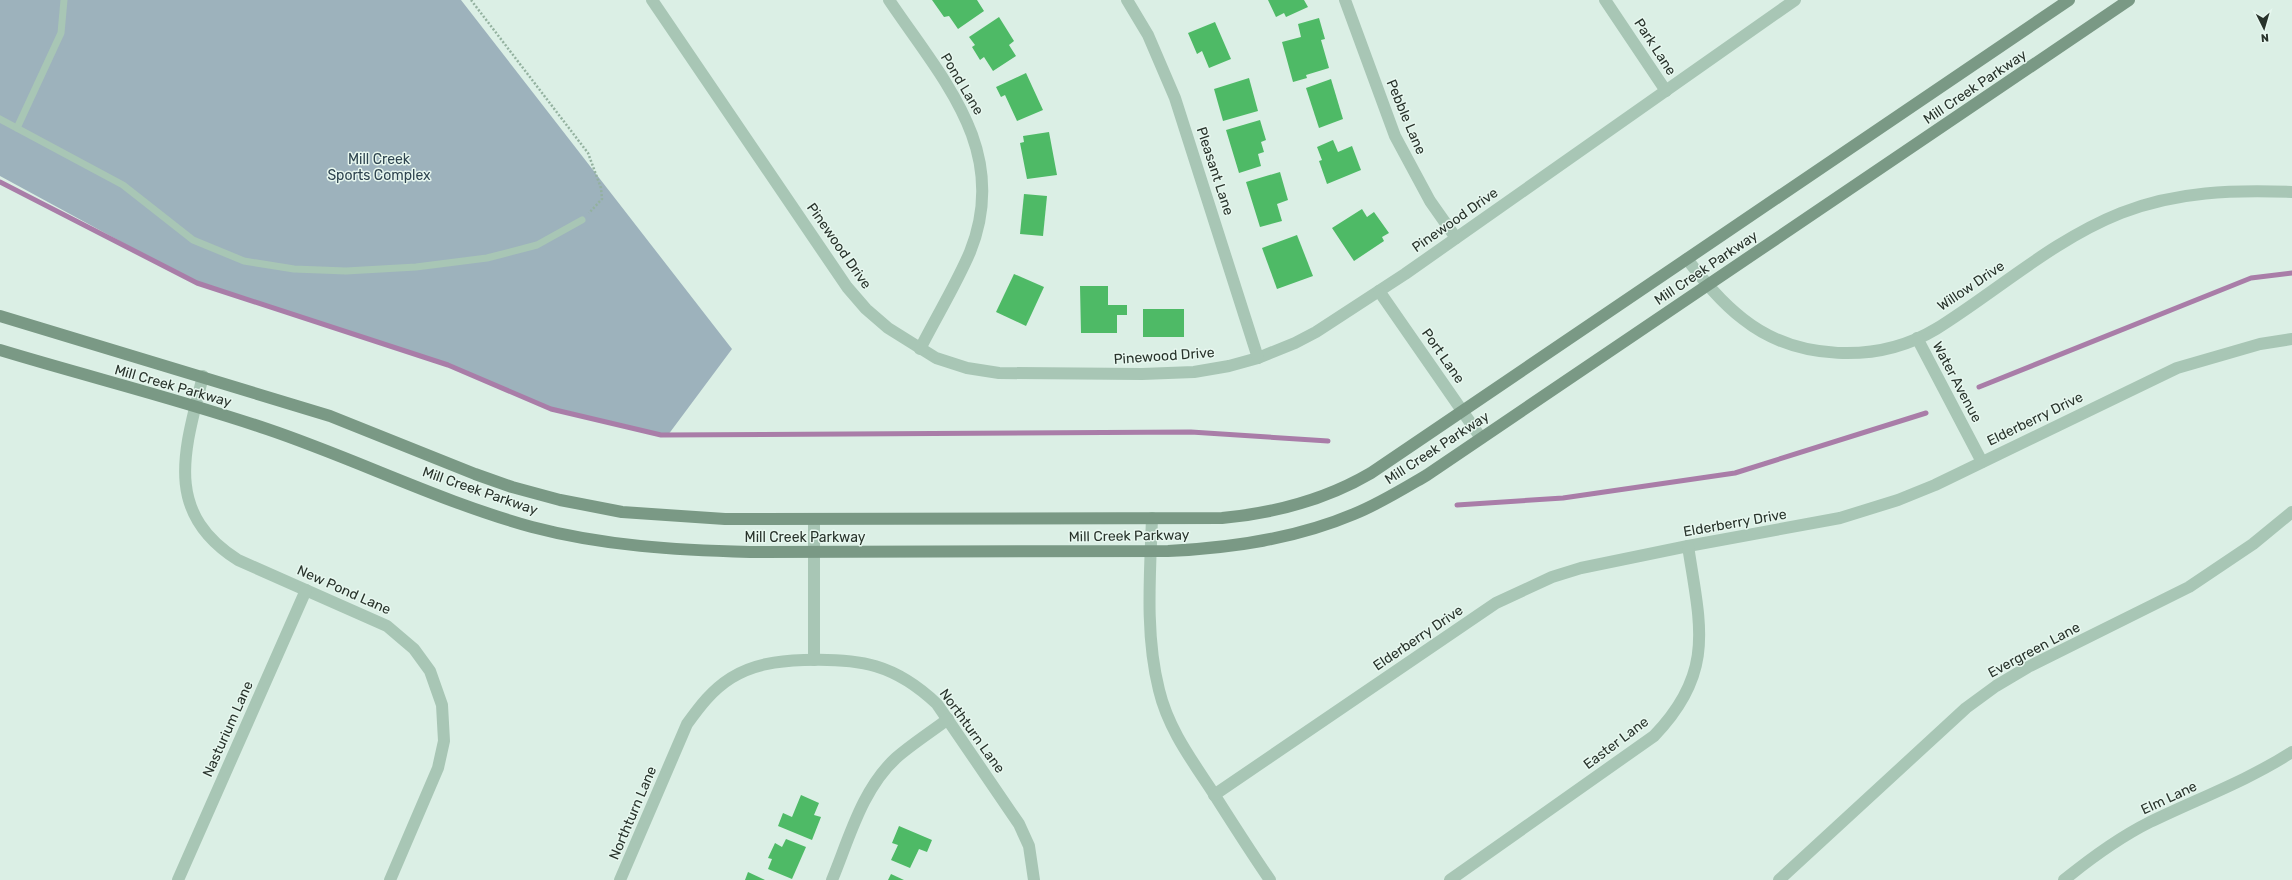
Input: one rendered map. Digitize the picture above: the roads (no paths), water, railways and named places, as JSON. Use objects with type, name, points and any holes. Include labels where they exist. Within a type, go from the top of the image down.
[{"type":"main road","name":"Mill Creek Parkway","points":[[0,316],[203,376],[330,416],[475,474],[560,500],[622,512],[677,517],[814,520],[1222,518],[1251,515],[1306,503],[1359,480],[1464,411],[2069,0]]},
{"type":"main road","name":"Mill Creek Parkway","points":[[0,350],[196,407],[316,446],[484,512],[532,527],[596,540],[682,550],[814,552],[1150,551],[1212,549],[1255,543],[1297,533],[1339,520],[1390,496],[1427,475],[2129,0]]},
{"type":"street","name":"Pinewood Drive","points":[[652,0],[847,287],[866,309],[888,328],[936,358],[967,368],[999,373],[1061,375],[1194,372],[1229,366],[1258,358],[1295,343],[1316,332],[1379,291],[1795,0]]},
{"type":"street","name":"Pond Lane","points":[[889,0],[962,108],[977,148],[981,175],[981,201],[977,227],[970,252],[920,349]]},
{"type":"street","name":"Pleasant Lane","points":[[1127,0],[1148,35],[1175,98],[1258,358]]},
{"type":"street","name":"Pebble Lane","points":[[1345,0],[1395,136],[1430,201],[1456,238]]},
{"type":"street","name":"Park Lane","points":[[1605,0],[1666,91]]},
{"type":"street","name":"Willow Drive","points":[[1687,259],[1708,286],[1726,304],[1755,328],[1778,340],[1806,349],[1854,353],[1882,349],[1917,338],[1935,329],[2009,278],[2085,230],[2120,213],[2157,201],[2195,193],[2234,190],[2292,192]]},
{"type":"street","name":"Port Lane","points":[[1379,291],[1464,411],[1481,438]]},
{"type":"street","name":"Water Avenue","points":[[1917,338],[1982,462]]},
{"type":"street","name":"Elderberry Drive","points":[[1214,795],[1496,603],[1538,583],[1581,568],[1688,546],[1840,518],[1898,500],[1936,485],[2177,368],[2260,344],[2292,339]]},
{"type":"street","name":"New Pond Lane","points":[[203,376],[184,465],[189,500],[201,526],[221,547],[238,560],[379,621],[401,636],[414,649],[430,671],[437,688],[444,724],[444,741],[438,768],[390,880]]},
{"type":"street","name":"Evergreen Lane","points":[[1779,880],[1966,708],[1996,686],[2028,667],[2189,587],[2253,544],[2292,512]]},
{"type":"street","points":[[1152,518],[1150,551],[1153,663],[1159,691],[1169,720],[1182,746],[1270,880]]},
{"type":"street","points":[[814,520],[814,660]]},
{"type":"street","name":"Easter Lane","points":[[1450,880],[1654,736],[1670,719],[1690,686],[1699,656],[1700,626],[1688,546]]},
{"type":"street","name":"Nasturium Lane","points":[[178,880],[306,590]]},
{"type":"street","name":"Northturn Lane","points":[[620,880],[687,724],[702,702],[732,677],[755,666],[780,660],[847,660],[880,667],[904,678],[925,692],[938,704],[1019,824],[1029,846],[1034,880]]},
{"type":"street","points":[[832,880],[866,798],[879,777],[896,758],[948,720]]},
{"type":"street","name":"Elm Lane","points":[[2064,880],[2097,854],[2123,837],[2249,776],[2292,752]]},
{"type":"lane","points":[[17,128],[61,33],[64,0]]},
{"type":"lane","points":[[0,119],[123,185],[193,240],[244,261],[294,269],[346,271],[416,267],[488,258],[537,244],[582,220]]},
{"type":"waterway","points":[[0,182],[197,283],[448,365],[551,409],[661,435],[1191,432],[1328,441]]},
{"type":"waterway","points":[[1979,387],[2251,278],[2292,273]]},
{"type":"waterway","points":[[1457,505],[1563,498],[1735,473],[1926,413]]},
{"type":"park label","name":"Mill Creek Sports Complex","points":[[379,168]]}]
